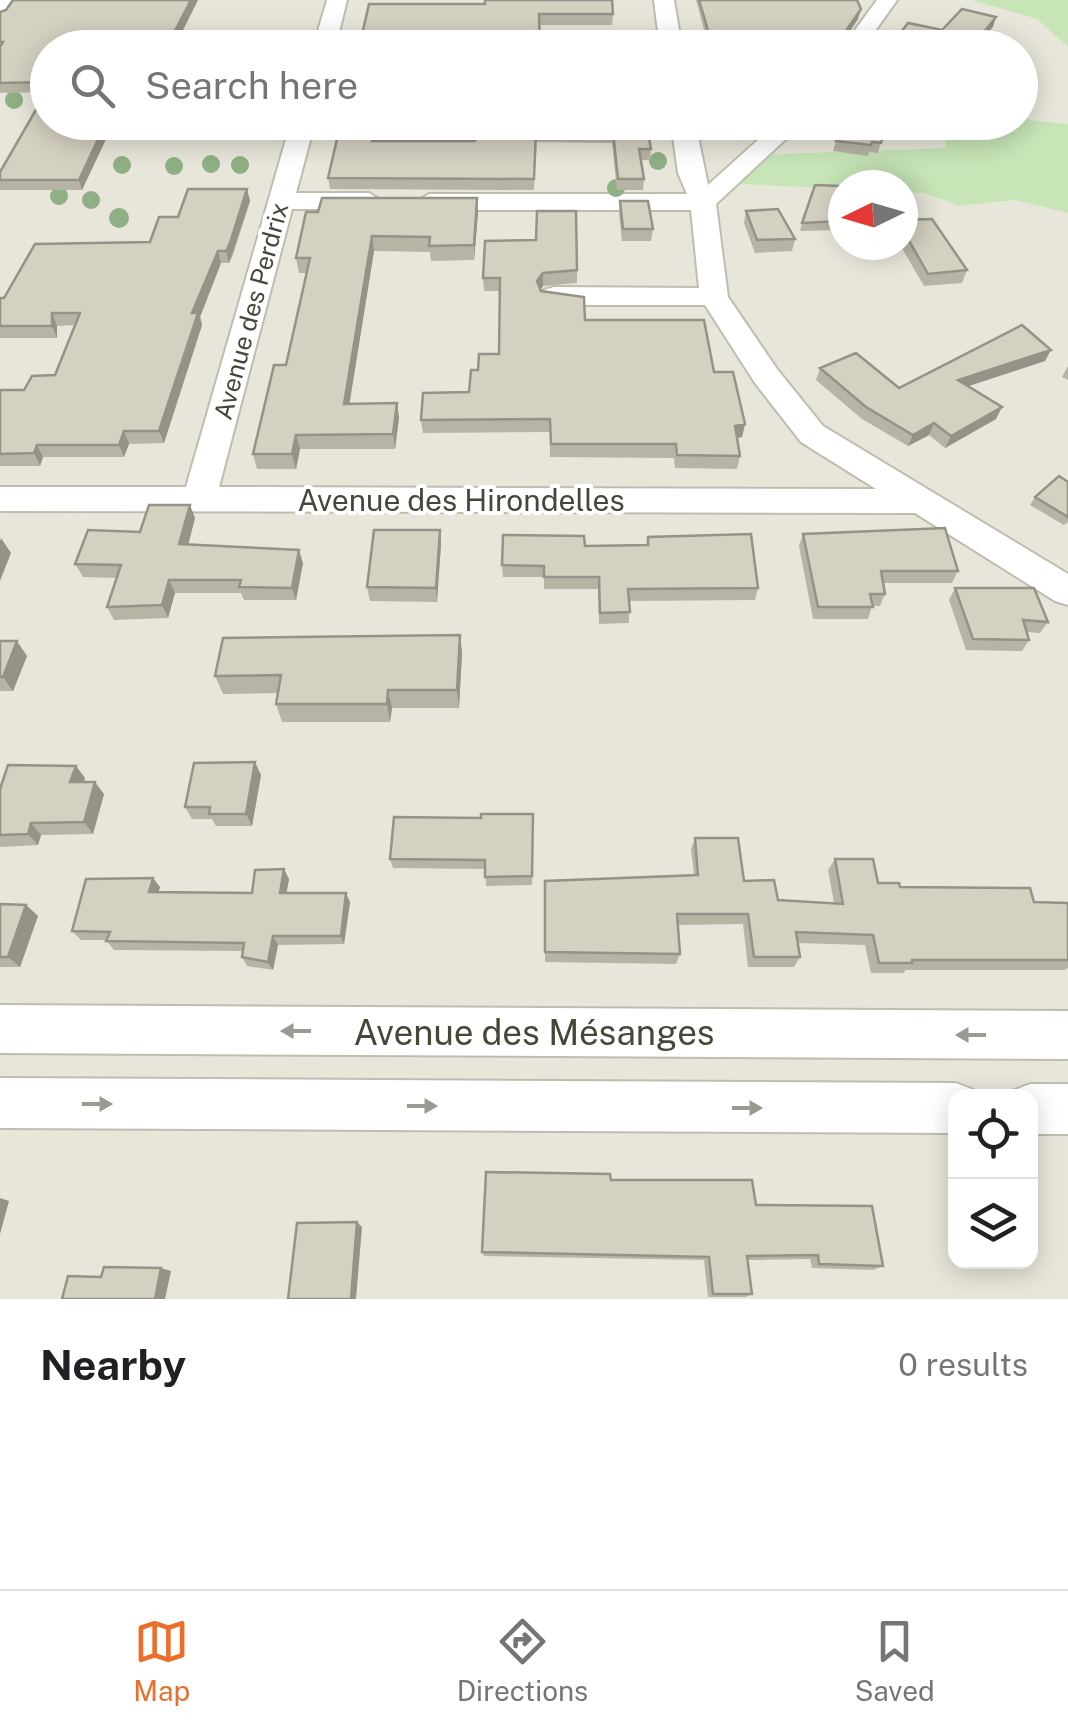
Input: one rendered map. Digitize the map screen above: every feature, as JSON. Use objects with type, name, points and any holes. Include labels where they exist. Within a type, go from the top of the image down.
[{"type":"street","points":[[0,12],[9,0]]},
{"type":"street","points":[[329,30],[337,0]]},
{"type":"street","points":[[664,0],[668,30]]},
{"type":"street","points":[[866,30],[888,0]]},
{"type":"street","name":"Avenue des Perdrix","points":[[199,500],[298,140]]},
{"type":"street","points":[[686,140],[690,172],[703,202],[714,297],[766,376],[812,434],[1068,591]]},
{"type":"street","points":[[281,201],[703,202],[773,140]]},
{"type":"street","points":[[554,296],[714,297]]},
{"type":"street","name":"Avenue des Hirondelles","points":[[0,499],[921,500]]},
{"type":"street","name":"Avenue des Mésanges","points":[[0,1029],[1068,1035]]},
{"type":"street","points":[[0,1104],[948,1108]]},
{"type":"street","points":[[1038,1109],[1068,1109]]},
{"type":"shaded area","points":[[0,0],[971,0],[1037,19],[1068,47],[1068,124],[1038,121],[1038,30],[30,30],[30,140],[946,140],[947,148],[773,154],[738,184],[828,188],[828,260],[918,260],[918,193],[959,206],[1015,200],[1068,213],[1068,1299],[0,1299]]},
{"type":"green space","points":[[971,0],[1068,0],[1068,47],[1037,19]]},
{"type":"green space","points":[[1038,121],[1068,124],[1068,213],[1015,200],[959,206],[918,193],[918,170],[828,170],[828,188],[737,184],[734,175],[773,154],[946,148],[946,140],[1038,140]]},
{"type":"building","points":[[13,0],[191,0],[175,30],[30,30],[30,82],[0,83],[0,12]]},
{"type":"building","points":[[485,0],[612,0],[613,14],[539,14],[539,30],[363,30],[369,4],[485,4]]},
{"type":"building","points":[[699,0],[857,0],[861,9],[847,30],[708,30]]},
{"type":"building","points":[[962,9],[996,17],[985,30],[942,30]]},
{"type":"building","points":[[908,23],[942,30],[903,30]]},
{"type":"building","points":[[30,120],[30,140],[98,140],[79,180],[0,180],[0,172]]},
{"type":"building","points":[[337,140],[536,140],[534,179],[328,178]]},
{"type":"building","points":[[614,140],[649,140],[651,149],[639,149],[644,179],[618,179]]},
{"type":"building","points":[[836,140],[882,140],[871,145]]},
{"type":"building","points":[[815,185],[828,186],[828,222],[802,223]]},
{"type":"building","points":[[188,189],[247,189],[230,243],[226,251],[218,251],[192,313],[198,313],[159,431],[124,431],[119,445],[37,445],[34,453],[0,454],[0,390],[24,390],[32,376],[55,375],[80,313],[52,313],[52,326],[0,326],[0,298],[4,298],[35,244],[150,242],[159,217],[178,217]]},
{"type":"building","points":[[322,198],[477,198],[474,245],[429,246],[430,237],[372,236],[344,404],[397,403],[393,434],[296,435],[292,454],[253,454],[274,365],[286,365],[310,258],[296,258],[306,212],[318,212]]},
{"type":"building","points":[[620,201],[648,201],[653,229],[623,229]]},
{"type":"building","points":[[778,209],[795,239],[757,240],[746,211]]},
{"type":"building","points":[[537,211],[576,211],[577,270],[543,273],[537,281],[541,291],[584,297],[585,320],[704,320],[714,372],[733,372],[745,424],[735,426],[740,456],[677,455],[676,444],[551,444],[550,419],[421,420],[423,393],[469,392],[471,370],[478,370],[479,354],[499,354],[500,278],[483,278],[485,241],[536,240]]},
{"type":"building","points":[[918,219],[932,219],[967,270],[928,274],[918,256]]},
{"type":"building","points":[[1022,325],[1051,350],[958,380],[1002,407],[951,436],[934,423],[913,435],[866,407],[820,368],[856,353],[899,388]]},
{"type":"building","points":[[1059,476],[1068,482],[1068,517],[1035,497]]},
{"type":"building","points":[[149,505],[190,505],[179,544],[299,550],[292,588],[239,587],[241,580],[169,580],[162,605],[107,607],[121,565],[75,564],[88,530],[140,532]]},
{"type":"building","points":[[945,528],[958,571],[881,571],[885,594],[870,594],[873,607],[818,607],[803,534]]},
{"type":"building","points":[[374,530],[440,530],[436,588],[367,587]]},
{"type":"building","points":[[751,534],[758,588],[628,589],[630,612],[600,613],[599,577],[544,577],[544,566],[502,565],[503,535],[584,536],[585,546],[648,545],[648,537]]},
{"type":"building","points":[[955,588],[1034,588],[1048,622],[1023,620],[1029,640],[973,639]]},
{"type":"building","points":[[460,635],[457,690],[388,690],[387,704],[276,704],[281,675],[215,676],[223,638]]},
{"type":"building","points":[[0,641],[17,641],[3,677],[0,677]]},
{"type":"building","points":[[255,762],[246,814],[209,814],[210,807],[185,807],[194,763]]},
{"type":"building","points":[[8,765],[76,766],[70,782],[95,782],[84,822],[31,823],[28,834],[0,835],[0,789]]},
{"type":"building","points":[[481,814],[533,814],[532,876],[485,877],[485,860],[390,859],[394,817],[481,818]]},
{"type":"building","points":[[695,838],[738,838],[744,881],[774,880],[778,900],[843,904],[835,859],[873,859],[878,883],[899,883],[900,887],[1030,888],[1034,902],[1068,903],[1068,960],[879,963],[873,935],[796,932],[800,957],[754,957],[748,914],[677,914],[680,954],[545,952],[545,881],[698,875]]},
{"type":"building","points":[[284,869],[280,893],[346,893],[341,936],[273,936],[268,962],[242,957],[244,943],[106,941],[110,932],[72,931],[86,879],[153,878],[149,892],[252,893],[255,870]]},
{"type":"building","points":[[0,904],[26,905],[8,957],[0,957]]},
{"type":"building","points":[[486,1172],[610,1174],[611,1180],[752,1180],[756,1205],[872,1206],[883,1266],[819,1264],[818,1255],[747,1256],[752,1294],[713,1294],[709,1257],[482,1252]]},
{"type":"building","points":[[357,1222],[351,1299],[288,1299],[297,1223]]},
{"type":"building","points":[[104,1267],[161,1268],[155,1299],[62,1299],[68,1276],[101,1277]]}]
